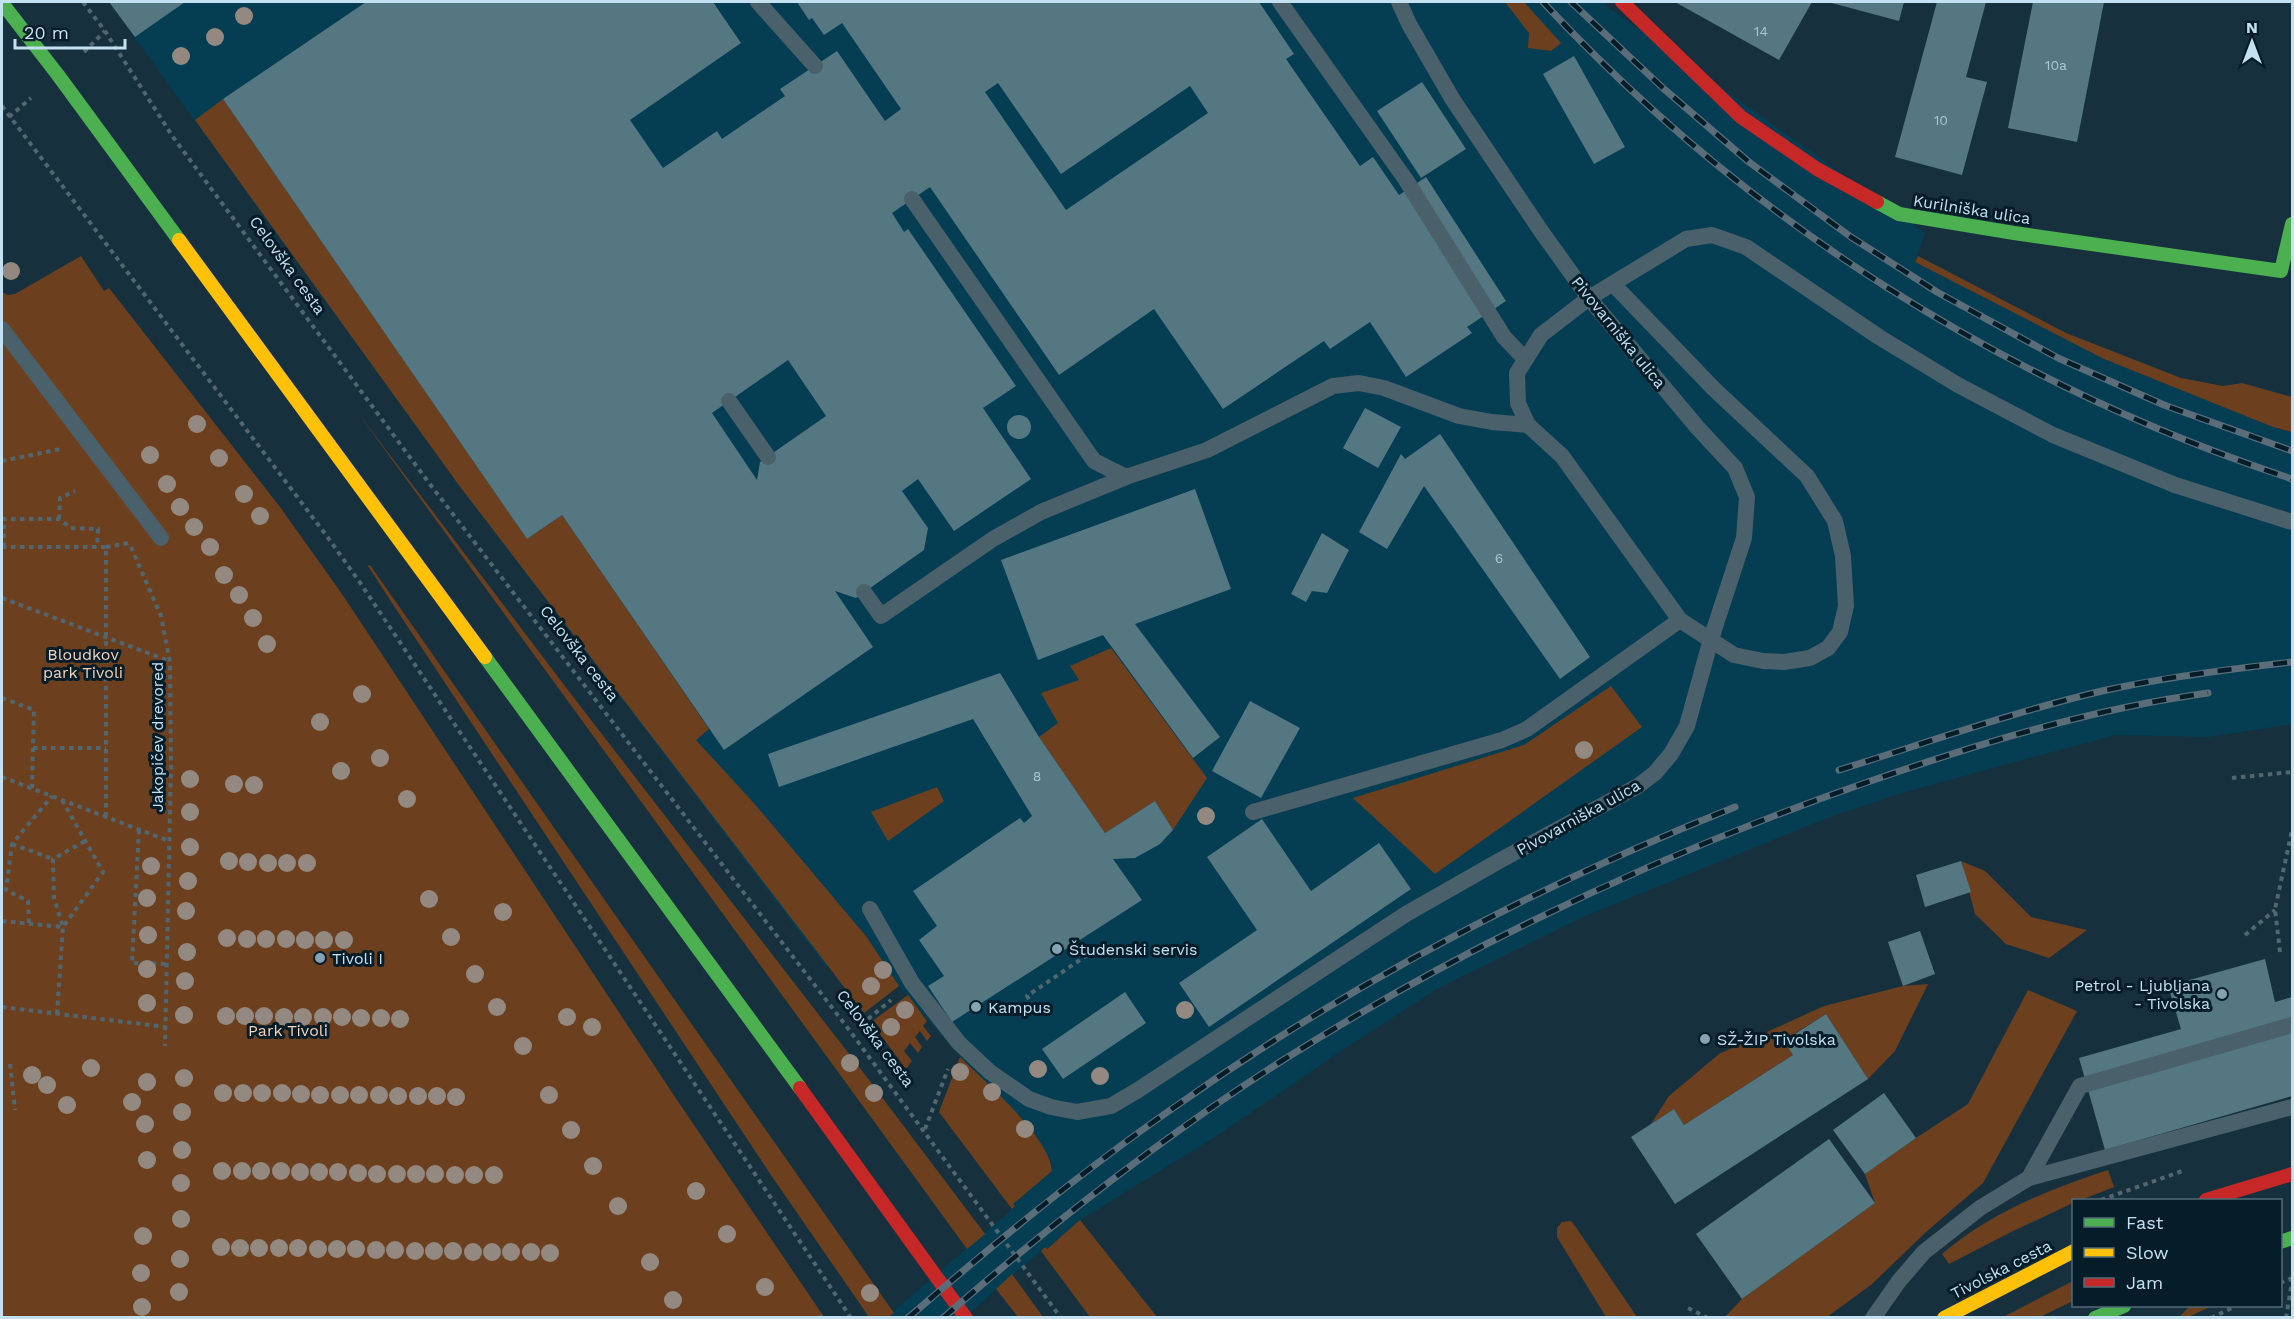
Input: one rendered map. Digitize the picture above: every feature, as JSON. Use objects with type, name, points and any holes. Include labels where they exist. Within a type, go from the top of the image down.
[{"type":"main road","name":"Kurilniška ulica","points":[[1622,2],[1741,117],[1817,169],[1899,214],[2014,233],[2281,271],[2292,224]]},
{"type":"main road","points":[[2,3],[58,75],[966,1317]]},
{"type":"main road","points":[[2209,1199],[2292,1174]]},
{"type":"main road","name":"Tivolska cesta","points":[[1944,1317],[2072,1252]]},
{"type":"main road","points":[[2095,1317],[2119,1307]]},
{"type":"lane","points":[[758,2],[815,66]]},
{"type":"lane","points":[[1280,2],[1406,180],[1504,337],[1524,358]]},
{"type":"lane","name":"Pivovarniška ulica","points":[[870,909],[912,983],[959,1043],[990,1071],[1029,1099],[1051,1107],[1077,1112],[1110,1106],[1185,1061],[1406,914],[1638,786],[1655,773],[1671,754],[1687,726],[1711,639],[1744,538],[1747,497],[1735,468],[1697,427],[1589,298],[1540,231],[1453,100],[1409,24],[1399,2]]},
{"type":"lane","points":[[912,199],[1094,461],[1126,477]]},
{"type":"lane","points":[[1613,284],[1714,389],[1807,476],[1835,521],[1843,556],[1846,606],[1840,632],[1828,648],[1810,658],[1784,662],[1763,661],[1734,655],[1680,620],[1562,456],[1528,425],[1518,403],[1517,373],[1524,358],[1541,335],[1589,298],[1686,239],[1712,235],[1746,247],[1879,337],[1958,385],[2053,435],[2175,485],[2292,522]]},
{"type":"lane","points":[[2,329],[87,444],[161,538]]},
{"type":"lane","points":[[864,592],[881,616],[993,540],[1041,512],[1126,477],[1207,450],[1333,386],[1359,383],[1384,388],[1459,416],[1528,425]]},
{"type":"lane","points":[[729,401],[768,457]]},
{"type":"lane","points":[[1253,812],[1502,740],[1527,729],[1680,620]]},
{"type":"lane","points":[[2029,1178],[2080,1086],[2292,1025]]},
{"type":"lane","points":[[1873,1317],[1924,1252],[1980,1208],[2029,1178],[2292,1107]]},
{"type":"path","name":"Celovška cesta","points":[[83,2],[105,31],[173,137],[429,483],[924,1130],[1060,1317]]},
{"type":"path","points":[[84,52],[105,31]]},
{"type":"path","points":[[9,117],[24,104]]},
{"type":"path","points":[[2,106],[361,584],[851,1317]]},
{"type":"path","points":[[2,461],[87,444]]},
{"type":"path","points":[[59,519],[60,498],[75,491]]},
{"type":"path","points":[[98,547],[98,529],[71,528],[59,519],[3,519],[3,547],[98,547],[106,547],[106,817]]},
{"type":"path","name":"Jakopičev drevored","points":[[106,547],[129,543],[161,616],[170,662],[172,700],[165,1046]]},
{"type":"path","points":[[2,599],[170,662]]},
{"type":"path","points":[[2,698],[34,710],[32,789]]},
{"type":"path","points":[[33,748],[106,748]]},
{"type":"path","points":[[2232,778],[2292,772]]},
{"type":"path","points":[[2,777],[169,841]]},
{"type":"path","points":[[28,923],[28,901],[4,892],[12,844],[52,796]]},
{"type":"path","points":[[62,800],[103,872],[63,927]]},
{"type":"path","points":[[139,830],[132,963],[167,964]]},
{"type":"path","points":[[2280,952],[2275,909],[2292,830]]},
{"type":"path","points":[[12,844],[54,859],[85,841]]},
{"type":"path","points":[[54,859],[54,898],[63,927],[57,1014]]},
{"type":"path","points":[[2245,935],[2275,909]]},
{"type":"path","points":[[2,921],[63,927]]},
{"type":"path","points":[[1039,1014],[1027,996],[1105,943],[1116,958]]},
{"type":"path","points":[[868,1019],[894,998]]},
{"type":"path","points":[[2,1007],[166,1027]]},
{"type":"path","points":[[924,1130],[959,1043]]},
{"type":"path","points":[[10,1064],[15,1110]]},
{"type":"path","points":[[2286,1317],[2292,1279]]},
{"type":"path","points":[[2211,1317],[2232,1307]]},
{"type":"path","points":[[1688,1308],[1708,1317]]},
{"type":"shaded area","points":[[109,2],[1604,2],[1925,233],[1915,262],[2104,359],[2273,427],[2292,432],[2292,724],[2209,737],[2116,735],[1993,768],[1902,793],[1827,818],[1583,917],[1435,990],[1215,1137],[1080,1220],[1047,1249],[1045,1247],[965,1317],[887,1317],[1015,1207],[1013,1204],[1052,1171],[1051,1161],[1032,1130],[960,1057],[899,986],[866,936],[826,967],[461,488]]},
{"type":"green space","points":[[1505,2],[1524,2],[1561,43],[1551,51],[1528,48],[1529,33]]},
{"type":"green space","points":[[223,99],[527,539],[562,515],[709,729],[696,740],[752,801],[866,936],[899,986],[864,1013],[461,488],[195,120]]},
{"type":"green space","name":"Park Tivoli","points":[[81,256],[104,291],[109,288],[280,507],[342,594],[675,1097],[824,1317],[2,1317],[2,292],[8,295],[15,294]]},
{"type":"green space","points":[[1918,256],[2066,333],[2181,378],[2223,386],[2242,383],[2292,397],[2292,432],[2273,427],[2104,359],[1915,262]]},
{"type":"green space","points":[[358,413],[985,1234],[967,1249]]},
{"type":"green space","points":[[370,565],[894,1313],[888,1317],[869,1317],[773,1178],[394,606],[368,566]]},
{"type":"green space","points":[[1111,648],[1207,778],[1173,830],[1155,801],[1105,833],[1039,737],[1058,723],[1041,693],[1079,680],[1070,666]]},
{"type":"green space","points":[[1611,686],[1642,727],[1435,874],[1353,798],[1524,745]]},
{"type":"green space","points":[[937,787],[944,801],[888,841],[871,812]]},
{"type":"green space","points":[[1961,861],[1985,871],[2031,917],[2087,930],[2049,958],[2006,944],[1975,914]]},
{"type":"green space","points":[[1928,984],[1895,1051],[1868,1079],[1826,1014],[1784,1040],[1793,1055],[1684,1125],[1674,1109],[1651,1124],[1669,1096],[1719,1054],[1824,1006],[1903,986]]},
{"type":"green space","points":[[2028,990],[2077,1011],[1983,1183],[1926,1232],[1872,1284],[1827,1317],[1724,1318],[1742,1299],[1875,1203],[1865,1174],[1968,1104]]},
{"type":"green space","points":[[908,995],[927,1021],[923,1026],[931,1036],[927,1041],[920,1031],[915,1037],[922,1047],[918,1053],[910,1043],[904,1051],[912,1061],[906,1069],[871,1022]]},
{"type":"green space","points":[[960,1057],[1014,1110],[1040,1142],[1048,1157],[1052,1171],[1013,1204],[1015,1206],[1012,1209],[939,1112]]},
{"type":"green space","points":[[2108,1170],[2114,1187],[2084,1199],[2072,1199],[2072,1203],[1949,1264],[1942,1254],[2000,1214]]},
{"type":"green space","points":[[1080,1220],[1157,1317],[1090,1317],[1041,1251],[1045,1247],[1047,1249]]},
{"type":"green space","points":[[1571,1221],[1637,1317],[1606,1317],[1557,1237],[1557,1228],[1562,1222]]},
{"type":"green space","points":[[1012,1274],[1043,1317],[1018,1317],[996,1289]]},
{"type":"green space","points":[[2072,1282],[2072,1301],[2040,1317],[2005,1316]]},
{"type":"green space","points":[[2189,1307],[2210,1307],[2188,1317],[2179,1317]]},
{"type":"building","points":[[109,2],[185,2],[135,37]]},
{"type":"building","points":[[366,2],[713,2],[741,43],[630,120],[663,168],[717,131],[722,139],[785,96],[780,89],[837,51],[885,121],[901,109],[842,23],[824,35],[812,18],[809,20],[797,2],[1259,2],[1294,54],[1286,59],[1360,166],[1373,157],[1399,195],[1426,177],[1506,301],[1467,327],[1472,333],[1406,377],[1370,322],[1330,349],[1324,341],[1223,409],[1154,309],[1059,375],[930,187],[892,213],[904,232],[908,229],[1016,386],[983,408],[1031,479],[954,531],[918,479],[902,491],[928,528],[924,550],[856,598],[835,591],[873,647],[724,750],[562,515],[527,539],[223,99]],"holes":[[[998,83],[1061,174],[1190,86],[1208,113],[1066,210],[985,92]],[[788,360],[826,416],[760,462],[757,480],[712,413]]]},
{"type":"building","points":[[1675,2],[1812,2],[1779,60]]},
{"type":"building","points":[[1828,2],[1904,2],[1899,21]]},
{"type":"building","points":[[1937,2],[1986,2],[1966,77],[1987,82],[1962,175],[1895,157]]},
{"type":"building","points":[[2033,2],[2104,2],[2077,142],[2008,128]]},
{"type":"building","points":[[1574,56],[1625,147],[1594,164],[1543,74]]},
{"type":"building","points":[[1422,82],[1466,149],[1421,178],[1377,111]]},
{"type":"building","points":[[1365,408],[1401,427],[1378,468],[1343,448]]},
{"type":"building","points":[[1019,415],[1024,416],[1030,422],[1030,432],[1024,438],[1019,439],[1014,438],[1008,432],[1007,427],[1008,422],[1014,416]]},
{"type":"building","points":[[1440,434],[1590,657],[1560,679],[1424,486],[1387,549],[1359,532],[1401,454],[1405,459]]},
{"type":"building","points":[[1195,489],[1231,589],[1135,624],[1220,737],[1193,758],[1103,635],[1038,660],[1001,560]]},
{"type":"building","points":[[1322,533],[1349,550],[1327,593],[1312,591],[1306,602],[1291,594]]},
{"type":"building","points":[[1000,673],[1039,737],[1105,833],[1155,801],[1173,830],[1160,844],[1135,858],[1113,859],[1142,900],[952,1022],[928,986],[944,976],[919,940],[937,926],[913,891],[1020,818],[1024,823],[1032,816],[973,719],[779,787],[768,754]]},
{"type":"building","points":[[1250,701],[1300,728],[1261,798],[1212,771]]},
{"type":"building","points":[[1262,819],[1311,891],[1379,843],[1411,889],[1209,1027],[1179,983],[1257,930],[1207,857]]},
{"type":"building","points":[[1961,861],[1971,892],[1925,907],[1916,875]]},
{"type":"building","points":[[1920,931],[1935,974],[1903,986],[1888,942]]},
{"type":"building","points":[[2265,959],[2275,1002],[2292,997],[2292,1096],[2105,1150],[2079,1058],[2181,1029],[2168,986]]},
{"type":"building","points":[[1125,992],[1146,1023],[1063,1079],[1042,1049]]},
{"type":"building","points":[[1826,1014],[1868,1079],[1675,1204],[1631,1137],[1674,1109],[1684,1125],[1793,1055],[1784,1041]]},
{"type":"building","points":[[1884,1093],[1916,1138],[1865,1174],[1833,1130]]},
{"type":"building","points":[[1829,1139],[1875,1203],[1742,1299],[1696,1234]]},
{"type":"railway","points":[[1543,2],[1623,82],[1707,156],[1795,225],[1888,288],[1984,345],[2083,395],[2186,440],[2292,479]]},
{"type":"railway","points":[[1571,2],[1664,89],[1749,162],[1851,237],[1937,292],[2058,358],[2164,405],[2292,451]]},
{"type":"railway","points":[[1839,770],[2003,718],[2102,691],[2197,674],[2292,662]]},
{"type":"railway","points":[[943,1318],[1024,1249],[1107,1184],[1236,1091],[1349,1020],[1419,980],[1563,906],[1637,872],[1786,811],[1904,770],[1990,742],[2076,719],[2120,708],[2208,693]]},
{"type":"railway","points":[[908,1318],[1002,1238],[1099,1161],[1233,1067],[1301,1024],[1371,982],[1514,906],[1587,871],[1735,807]]},
{"type":"traffic: fast","points":[[2,3],[179,240]]},
{"type":"traffic: fast","points":[[1877,202],[1899,214],[2014,233],[2281,271],[2292,224]]},
{"type":"traffic: fast","points":[[485,657],[800,1088]]},
{"type":"traffic: fast","points":[[2282,1241],[2292,1238]]},
{"type":"traffic: fast","points":[[2095,1318],[2122,1307]]},
{"type":"traffic: slow","points":[[179,240],[485,657]]},
{"type":"traffic: slow","points":[[1944,1318],[2072,1252]]},
{"type":"traffic: jam","points":[[1622,2],[1741,117],[1817,169],[1877,202]]},
{"type":"traffic: jam","points":[[800,1088],[966,1318]]},
{"type":"traffic: jam","points":[[2209,1199],[2292,1174]]},
{"type":"place","name":"Študenski servis","points":[[1057,949]]},
{"type":"place","name":"Tivoli I","points":[[320,958]]},
{"type":"place","name":"Petrol - Ljubljana - Tivolska","points":[[2222,994]]},
{"type":"place","name":"Kampus","points":[[976,1007]]},
{"type":"place","name":"SŽ-ŽIP Tivolska","points":[[1705,1039]]},
{"type":"park label","name":"Bloudkov park Tivoli","points":[[83,663]]}]
